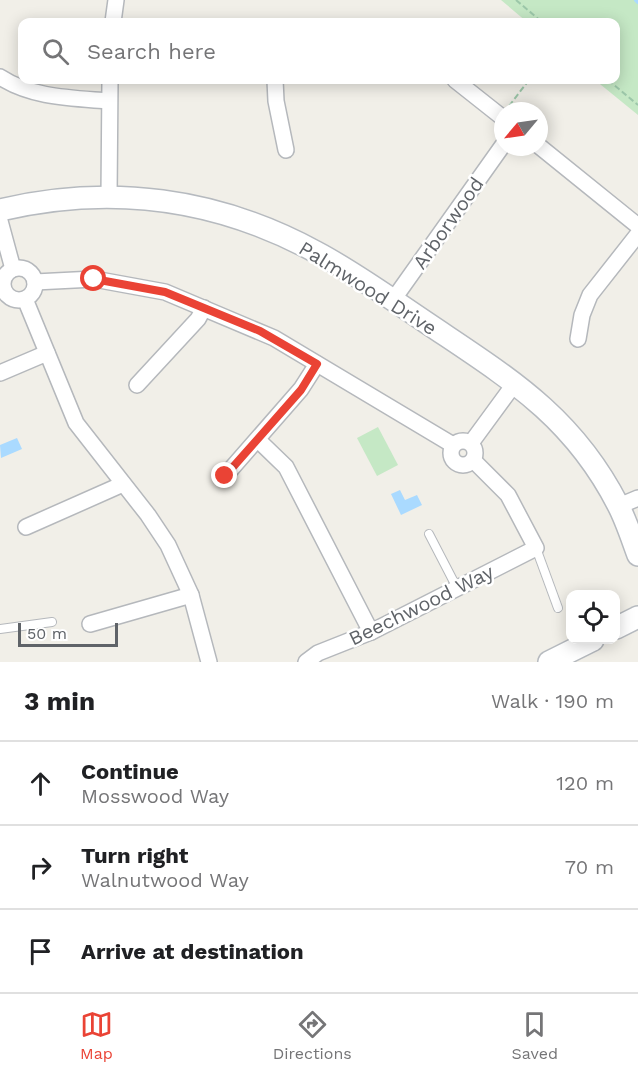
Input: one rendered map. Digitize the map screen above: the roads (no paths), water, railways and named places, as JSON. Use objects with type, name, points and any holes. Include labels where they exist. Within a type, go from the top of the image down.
[{"type":"street","points":[[114,18],[116,0]]},
{"type":"street","points":[[0,77],[40,94],[109,101]]},
{"type":"street","points":[[109,196],[110,84]]},
{"type":"street","points":[[275,84],[276,101],[286,150]]},
{"type":"street","points":[[460,84],[494,111]]},
{"type":"street","points":[[548,153],[638,226]]},
{"type":"street","name":"Arborwood","points":[[393,300],[495,156]]},
{"type":"street","name":"Palmwood Drive","points":[[0,210],[66,198],[109,196],[169,202],[213,210],[258,225],[316,252],[393,300],[515,383],[560,422],[628,502],[638,555]]},
{"type":"street","points":[[0,221],[13,269]]},
{"type":"street","points":[[578,339],[582,315],[590,295],[638,234]]},
{"type":"street","points":[[23,268],[31,274],[35,282],[33,292],[25,299],[11,298],[2,292],[3,281],[13,269],[23,268]]},
{"type":"street","points":[[35,282],[94,279],[165,292],[260,331],[453,445]]},
{"type":"street","points":[[25,299],[76,423],[148,515],[168,545],[190,595],[209,662]]},
{"type":"street","points":[[137,385],[198,319],[204,308]]},
{"type":"street","points":[[0,373],[47,353]]},
{"type":"street","points":[[225,476],[301,390],[317,364]]},
{"type":"street","points":[[471,443],[515,383]]},
{"type":"street","points":[[258,440],[286,467],[371,632]]},
{"type":"street","points":[[453,445],[462,441],[471,443]]},
{"type":"street","points":[[453,445],[451,455],[456,463],[465,465],[473,460],[475,451],[471,443]]},
{"type":"street","points":[[473,460],[508,495],[536,548]]},
{"type":"street","points":[[26,527],[123,484]]},
{"type":"street","name":"Beechwood Way","points":[[306,662],[318,653],[371,632],[536,548]]},
{"type":"street","points":[[90,624],[190,595]]},
{"type":"street","points":[[620,626],[638,617]]},
{"type":"street","points":[[549,662],[583,644]]},
{"type":"lane","points":[[429,534],[457,588]]},
{"type":"lane","points":[[536,548],[558,608]]},
{"type":"lane","points":[[0,629],[52,622]]},
{"type":"water","points":[[17,438],[22,449],[1,458],[0,445]]},
{"type":"water","points":[[400,490],[405,500],[417,495],[422,505],[401,515],[391,494]]}]
